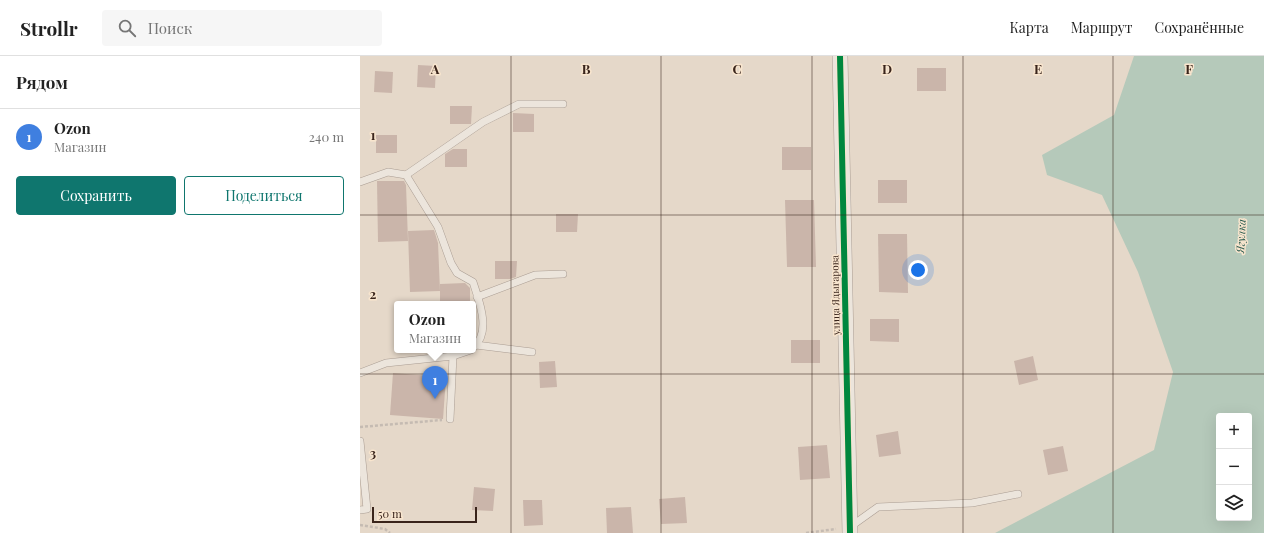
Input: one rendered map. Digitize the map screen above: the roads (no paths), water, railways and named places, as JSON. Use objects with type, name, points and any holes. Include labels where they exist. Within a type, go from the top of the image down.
[{"type":"street","name":"улица Ядыгарова","points":[[840,56],[850,530]]},
{"type":"lane","points":[[360,182],[388,172],[406,175],[482,122],[519,104],[563,104]]},
{"type":"lane","points":[[406,175],[438,227],[451,263],[457,273],[473,282],[483,324],[483,334],[476,344]]},
{"type":"lane","points":[[477,297],[535,275],[563,274]]},
{"type":"lane","points":[[476,348],[532,352]]},
{"type":"lane","points":[[360,373],[386,363],[453,356],[460,353]]},
{"type":"lane","points":[[450,420],[453,356]]},
{"type":"lane","points":[[360,441],[367,510],[360,510]]},
{"type":"lane","points":[[850,530],[878,507],[972,503],[1018,494]]},
{"type":"water","name":"Ягулка","points":[[1134,56],[1264,56],[1264,533],[995,533],[1154,450],[1173,372],[1138,272],[1102,195],[1047,175],[1042,155],[1114,115]]},
{"type":"place","name":"Ozon","points":[[435,399]]}]
